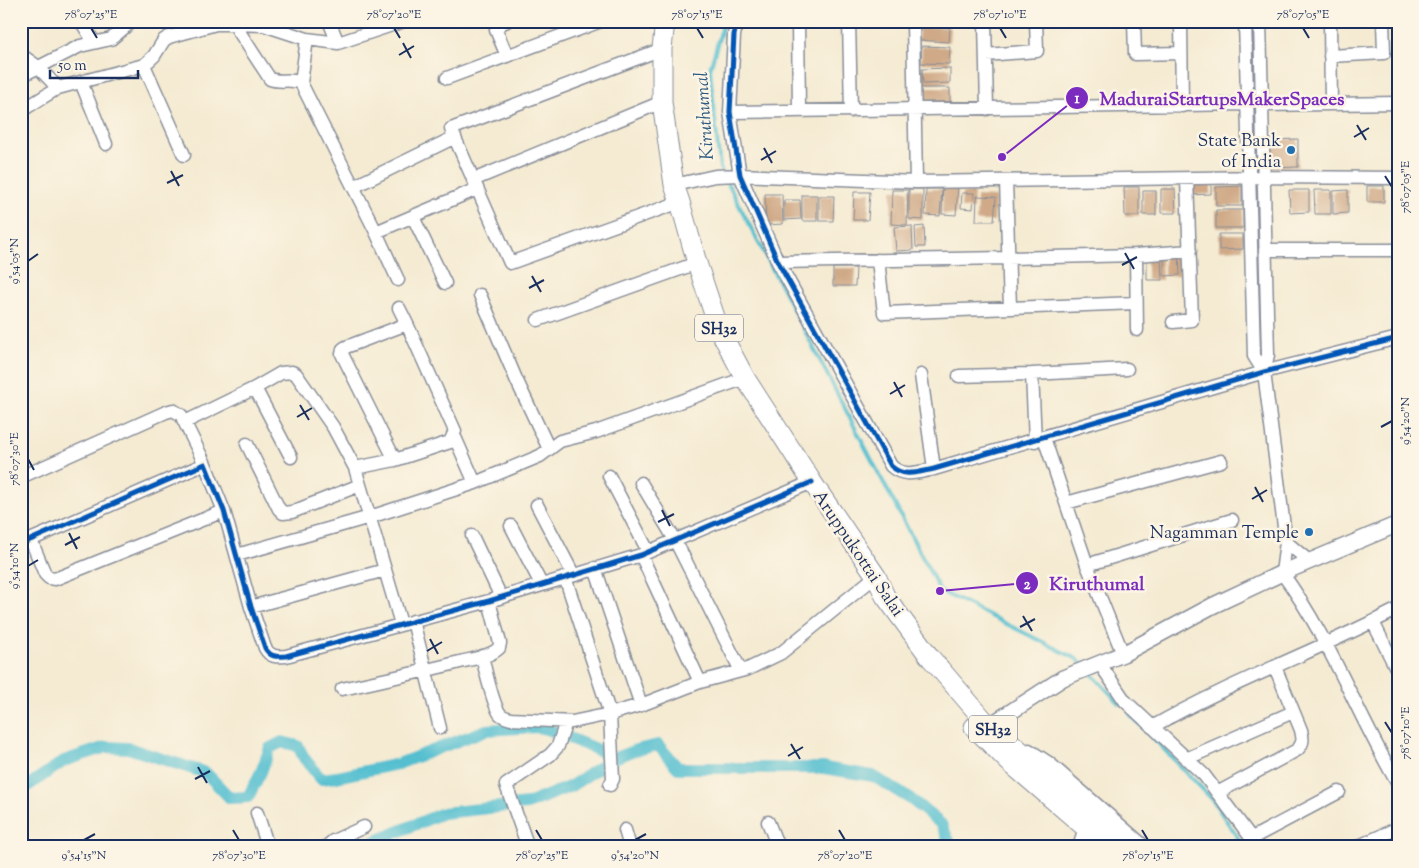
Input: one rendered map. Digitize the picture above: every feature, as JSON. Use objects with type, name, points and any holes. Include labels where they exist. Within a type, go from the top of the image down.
[{"type":"main road","name":"Aruppukottai Salai","points":[[665,21],[662,49],[662,102],[677,194],[697,263],[720,328],[745,378],[812,482],[876,576],[886,596],[928,656],[989,726],[1016,747],[1128,847]]},
{"type":"main road","points":[[886,596],[903,635],[918,658],[978,732],[1009,762],[1086,828],[1112,847]]},
{"type":"street","points":[[81,21],[94,42]]},
{"type":"street","points":[[21,76],[80,46],[111,39],[132,21]]},
{"type":"street","points":[[329,21],[338,43]]},
{"type":"street","points":[[507,21],[500,24],[496,30],[507,56]]},
{"type":"street","points":[[447,78],[585,24],[601,21]]},
{"type":"street","points":[[738,21],[734,35],[730,112],[736,176],[778,262],[891,466],[897,472],[905,474],[934,469],[1264,372],[1398,338]]},
{"type":"street","points":[[798,21],[799,111]]},
{"type":"street","points":[[849,21],[851,111]]},
{"type":"street","points":[[913,21],[916,182]]},
{"type":"street","points":[[985,21],[987,109]]},
{"type":"street","points":[[986,54],[1037,51],[1036,21]]},
{"type":"street","points":[[1134,21],[1136,54],[1181,53]]},
{"type":"street","points":[[1181,21],[1182,106]]},
{"type":"street","points":[[1245,21],[1254,356],[1264,372]]},
{"type":"street","points":[[1260,21],[1268,354],[1264,372],[1286,542],[1282,573],[1298,596],[1325,645],[1377,749],[1398,784]]},
{"type":"street","points":[[1330,21],[1331,104]]},
{"type":"street","points":[[1330,56],[1384,53],[1383,21]]},
{"type":"street","points":[[21,111],[58,88],[144,64],[154,56],[164,40],[169,37],[215,23],[264,25],[307,39],[338,43],[400,22]]},
{"type":"street","points":[[234,24],[270,79],[301,83]]},
{"type":"street","points":[[307,39],[301,83],[398,280]]},
{"type":"street","points":[[662,49],[451,129],[510,263],[677,194],[715,176],[916,182],[1249,177],[1398,178]]},
{"type":"street","points":[[21,55],[38,67],[58,88]]},
{"type":"street","points":[[144,64],[184,155]]},
{"type":"street","points":[[81,82],[106,144]]},
{"type":"street","points":[[376,232],[413,217],[475,184],[662,102]]},
{"type":"street","points":[[1262,105],[1398,103]]},
{"type":"street","points":[[730,112],[1247,104]]},
{"type":"street","points":[[353,187],[455,137]]},
{"type":"street","points":[[1173,322],[1192,320],[1187,179]]},
{"type":"street","points":[[1006,181],[1010,308]]},
{"type":"street","points":[[413,217],[445,283]]},
{"type":"street","points":[[1265,250],[1398,250]]},
{"type":"street","points":[[778,262],[1008,258],[1190,252]]},
{"type":"street","points":[[1136,254],[1137,330]]},
{"type":"street","points":[[878,260],[884,313],[1136,303]]},
{"type":"street","points":[[538,320],[697,263]]},
{"type":"street","points":[[480,295],[516,379],[550,449]]},
{"type":"street","points":[[355,468],[396,460],[450,442],[454,435],[455,431],[452,423],[399,308]]},
{"type":"street","points":[[396,460],[342,351],[346,347],[407,324]]},
{"type":"street","points":[[959,376],[1127,369]]},
{"type":"street","points":[[185,422],[256,388],[281,373],[292,372],[296,374],[333,427],[355,468],[385,570],[425,671],[440,728]]},
{"type":"street","points":[[1032,374],[1039,439],[1123,654]]},
{"type":"street","points":[[921,375],[934,469]]},
{"type":"street","points":[[237,555],[370,518],[475,483],[540,456],[560,441],[596,432],[745,378]]},
{"type":"street","points":[[256,388],[291,457]]},
{"type":"street","points":[[21,477],[166,412],[174,410],[178,412],[185,422],[205,464],[224,510],[251,607],[265,648],[268,654],[276,657],[286,656],[495,599],[645,553],[812,482]]},
{"type":"street","points":[[454,435],[475,483]]},
{"type":"street","points":[[247,444],[279,509],[283,513],[292,512],[360,486]]},
{"type":"street","points":[[1066,504],[1221,461]]},
{"type":"street","points":[[205,464],[26,542],[45,574],[49,578],[54,579],[224,510]]},
{"type":"street","points":[[609,476],[645,553],[700,682]]},
{"type":"street","points":[[641,483],[675,540],[741,671]]},
{"type":"street","points":[[537,505],[569,575],[610,714],[613,779],[610,785]]},
{"type":"street","points":[[1087,565],[1232,520]]},
{"type":"street","points":[[989,726],[1063,678],[1123,654],[1212,606],[1282,573],[1398,524]]},
{"type":"street","points":[[511,526],[541,584]]},
{"type":"street","points":[[342,689],[425,671],[492,653],[500,648],[495,599],[472,536]]},
{"type":"street","points":[[1286,542],[1310,562]]},
{"type":"street","points":[[595,568],[641,705]]},
{"type":"street","points":[[251,607],[385,570]]},
{"type":"street","points":[[528,847],[506,787],[507,784],[542,761],[558,746],[565,727],[572,722],[641,705],[700,682],[741,671],[781,653],[876,576]]},
{"type":"street","points":[[1152,727],[1180,711],[1325,645],[1398,609]]},
{"type":"street","points":[[1373,622],[1398,669]]},
{"type":"street","points":[[482,656],[499,713],[511,719],[565,727]]},
{"type":"street","points":[[1100,664],[1124,702],[1204,776],[1255,842],[1339,792]]},
{"type":"street","points":[[1217,793],[1297,750],[1302,745],[1301,730],[1275,667]]},
{"type":"street","points":[[1186,759],[1293,712]]},
{"type":"street","points":[[1016,747],[1028,750],[1049,763],[1146,847]]},
{"type":"street","points":[[257,813],[268,847]]},
{"type":"street","points":[[768,822],[778,847]]},
{"type":"street","points":[[326,847],[332,841],[364,827]]},
{"type":"street","points":[[1081,847],[1086,828]]},
{"type":"street","points":[[1357,847],[1398,828]]},
{"type":"street","points":[[625,830],[630,847]]},
{"type":"building","points":[[919,26],[950,28],[949,42],[918,40]]},
{"type":"building","points":[[922,46],[950,47],[949,64],[921,63]]},
{"type":"building","points":[[950,68],[950,83],[923,84],[922,69]]},
{"type":"building","points":[[920,88],[950,88],[950,107],[920,107]]},
{"type":"building","points":[[1298,139],[1298,167],[1269,168],[1269,140]]},
{"type":"building","points":[[1189,182],[1211,182],[1211,194],[1189,195]]},
{"type":"building","points":[[943,185],[958,186],[956,215],[942,214]]},
{"type":"building","points":[[1242,186],[1242,206],[1216,206],[1216,187]]},
{"type":"building","points":[[1367,186],[1384,186],[1384,202],[1367,202]]},
{"type":"building","points":[[1124,187],[1139,187],[1139,216],[1125,216]]},
{"type":"building","points":[[909,189],[923,189],[923,220],[909,219]]},
{"type":"building","points":[[926,189],[942,189],[940,216],[925,215]]},
{"type":"building","points":[[1161,189],[1175,189],[1176,213],[1161,213]]},
{"type":"building","points":[[892,190],[908,190],[907,225],[891,224]]},
{"type":"building","points":[[1289,190],[1309,190],[1309,212],[1290,213]]},
{"type":"building","points":[[1314,190],[1331,190],[1331,214],[1315,214]]},
{"type":"building","points":[[1348,190],[1348,213],[1333,214],[1333,191]]},
{"type":"building","points":[[1143,191],[1156,191],[1156,215],[1143,215]]},
{"type":"building","points":[[854,192],[870,192],[868,220],[853,220]]},
{"type":"building","points":[[962,193],[974,193],[973,209],[961,208]]},
{"type":"building","points":[[765,194],[782,194],[783,224],[766,225]]},
{"type":"building","points":[[802,195],[817,195],[817,221],[802,221]]},
{"type":"building","points":[[819,196],[834,196],[833,221],[819,221]]},
{"type":"building","points":[[977,196],[996,197],[994,221],[976,221]]},
{"type":"building","points":[[784,200],[800,200],[801,219],[784,220]]},
{"type":"building","points":[[1216,210],[1243,210],[1243,228],[1216,228]]},
{"type":"building","points":[[912,226],[913,250],[896,251],[894,227]]},
{"type":"building","points":[[924,226],[925,247],[916,247],[915,227]]},
{"type":"building","points":[[1219,234],[1243,234],[1243,249],[1219,250]]},
{"type":"building","points":[[1179,254],[1180,275],[1164,276],[1164,255]]},
{"type":"building","points":[[1147,257],[1161,257],[1162,280],[1147,280]]},
{"type":"building","points":[[833,268],[856,268],[855,286],[833,286]]},
{"type":"waterway","name":"Kiruthumal","points":[[722,172],[720,168],[710,69],[724,21]]},
{"type":"waterway","name":"Kiruthumal","points":[[725,178],[940,591],[1077,659],[1084,666]]},
{"type":"waterway","name":"Kiruthumal","points":[[1089,671],[1120,704]]},
{"type":"waterway","name":"Kiruthumal","points":[[1130,714],[1211,798],[1244,847]]},
{"type":"waterway","points":[[21,788],[26,787],[64,761],[106,747],[128,748],[206,773],[230,798],[248,797],[261,772],[270,748],[282,742],[298,746],[304,758],[321,779],[398,764],[486,730],[537,727],[550,730],[598,750],[612,759],[636,750],[658,745],[678,768],[824,768],[873,776],[912,800],[941,824],[952,847]]},
{"type":"waterway","points":[[361,847],[443,813],[527,804],[571,786],[612,759]]},
{"type":"cycle path","points":[[737,21],[734,35],[730,112],[740,175],[778,262],[891,466],[896,470],[906,473],[917,473],[934,469],[1264,372],[1398,338]]},
{"type":"cycle path","points":[[21,544],[205,464],[224,511],[251,607],[265,648],[271,655],[286,656],[489,601],[641,555],[812,482]]},
{"type":"place","name":"State Bank of India","points":[[1291,150]]},
{"type":"place","name":"MaduraiStartupsMakerSpaces","points":[[1002,157]]},
{"type":"place","name":"Nagamman Temple","points":[[1309,532]]},
{"type":"place","name":"Kiruthumal","points":[[940,591]]}]
